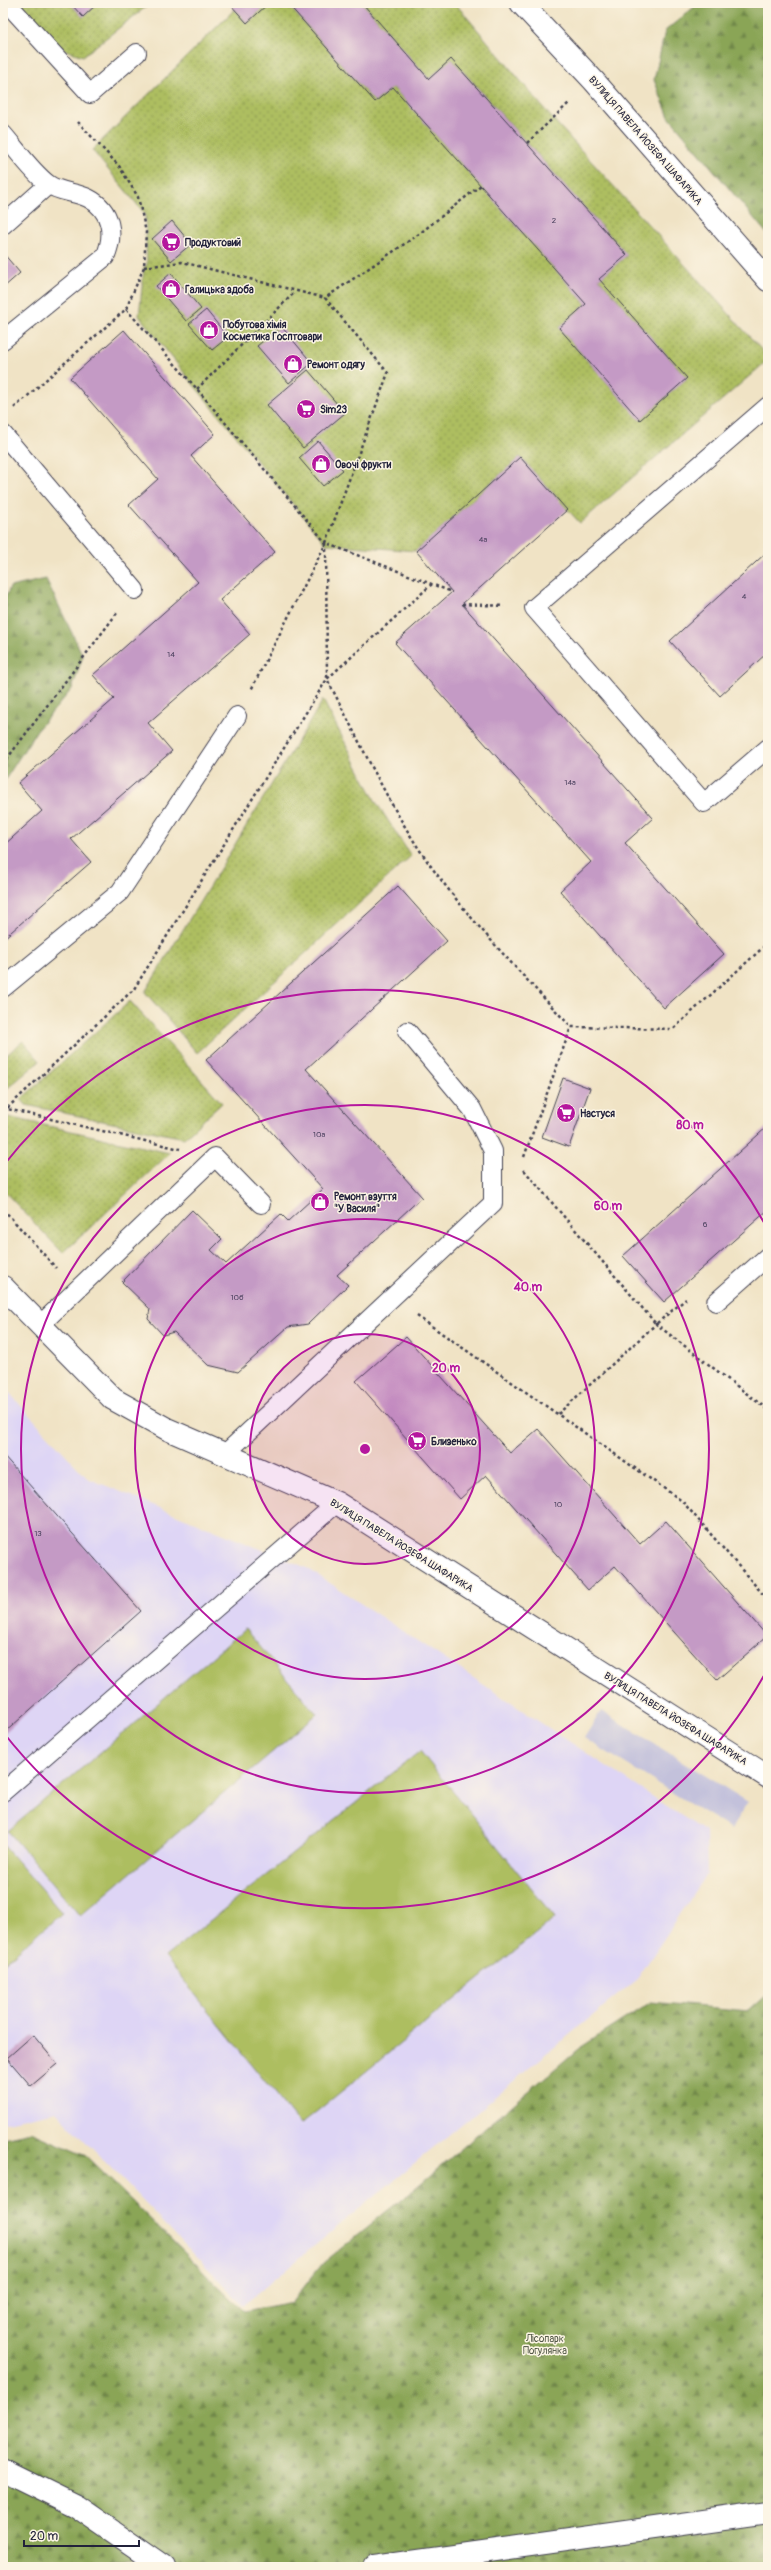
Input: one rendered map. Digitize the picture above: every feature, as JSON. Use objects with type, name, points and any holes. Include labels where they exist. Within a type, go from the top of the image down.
[{"type":"street","name":"ВУЛИЦЯ ПАВЕЛА ЙОЗЕФА ШАФАРИКА","points":[[521,3],[594,80],[768,280]]},
{"type":"street","name":"ВУЛИЦЯ ПАВЕЛА ЙОЗЕФА ШАФАРИКА","points":[[3,1287],[39,1326],[113,1399],[167,1429],[337,1503],[768,1777]]},
{"type":"street","points":[[3,2470],[76,2506],[164,2567]]},
{"type":"street","points":[[374,2567],[768,2512]]},
{"type":"lane","points":[[7,3],[90,94],[137,53]]},
{"type":"lane","points":[[3,134],[48,185],[88,198],[100,206],[108,217],[112,231],[111,245],[105,258],[3,340]]},
{"type":"lane","points":[[3,225],[48,185]]},
{"type":"lane","points":[[768,406],[534,608],[704,803],[768,748]]},
{"type":"lane","points":[[3,434],[134,590]]},
{"type":"lane","points":[[3,988],[120,892],[237,716]]},
{"type":"lane","points":[[225,1454],[493,1203],[494,1151],[472,1110],[407,1031]]},
{"type":"lane","points":[[39,1326],[216,1157],[261,1204]]},
{"type":"lane","points":[[716,1302],[768,1256]]},
{"type":"lane","points":[[3,1792],[337,1503]]},
{"type":"path","points":[[527,143],[594,80]]},
{"type":"path","points":[[326,298],[418,234],[481,185]]},
{"type":"path","points":[[144,267],[182,262],[326,298],[388,373],[326,543],[237,716]]},
{"type":"path","points":[[196,389],[295,291]]},
{"type":"path","points":[[9,412],[126,309],[196,389],[326,543],[452,592]]},
{"type":"path","points":[[326,543],[327,678],[379,777],[421,852],[497,948],[571,1027],[673,1029],[768,942]]},
{"type":"path","points":[[3,1112],[5,1108],[134,989],[327,678],[432,584]]},
{"type":"path","points":[[3,764],[134,590]]},
{"type":"path","points":[[462,604],[534,608]]},
{"type":"path","points":[[523,1159],[571,1027]]},
{"type":"path","points":[[5,1108],[216,1157]]},
{"type":"path","points":[[520,1166],[656,1324],[768,1410]]},
{"type":"path","points":[[3,1209],[75,1290]]},
{"type":"path","points":[[558,1414],[656,1324],[700,1287],[716,1302]]},
{"type":"path","points":[[392,1298],[682,1501],[768,1600]]},
{"type":"path","points":[[768,2194],[765,2201],[768,2207]]},
{"type":"shaded area","points":[[3,1386],[87,1478],[307,1568],[706,1832],[707,1874],[637,1979],[243,2305],[56,2111],[3,2123]]},
{"type":"shaded area","points":[[601,1711],[748,1802],[731,1829],[584,1738]]},
{"type":"green space","points":[[21,3],[70,3],[83,17],[98,3],[151,3],[83,56],[62,49]]},
{"type":"green space","points":[[269,3],[287,3],[375,102],[393,87],[586,304],[559,328],[640,420],[687,378],[599,279],[627,255],[452,59],[429,79],[362,3],[455,3],[552,118],[768,357],[768,360],[580,523],[520,457],[416,551],[326,544],[197,389],[139,316],[144,267],[147,265],[145,214],[92,150],[235,9],[247,23]]},
{"type":"green space","points":[[699,3],[768,3],[768,235],[669,117],[654,80],[665,31]]},
{"type":"green space","points":[[46,579],[83,656],[72,689],[37,730],[3,783],[3,603],[10,587]]},
{"type":"green space","points":[[323,700],[376,802],[411,856],[197,1053],[145,992]]},
{"type":"green space","points":[[130,1001],[222,1103],[184,1138],[26,1105],[21,1099]]},
{"type":"green space","points":[[23,1041],[40,1061],[3,1092],[3,1058]]},
{"type":"green space","points":[[8,1117],[170,1153],[63,1253],[3,1190],[3,1124]]},
{"type":"green space","points":[[245,1629],[317,1714],[80,1916],[8,1831]]},
{"type":"green space","points":[[420,1751],[555,1918],[300,2125],[165,1957]]},
{"type":"green space","points":[[3,1845],[62,1913],[3,1964]]},
{"type":"green space","name":"Лісопарк Погулянка","points":[[768,1994],[768,2567],[3,2567],[3,2138],[31,2132],[86,2156],[244,2311],[292,2302],[323,2263],[414,2189],[578,2049],[651,2002],[749,2011]]},
{"type":"building","points":[[70,3],[98,3],[83,17]]},
{"type":"building","points":[[229,3],[269,3],[247,23]]},
{"type":"building","points":[[287,3],[362,3],[429,79],[451,59],[627,255],[599,279],[687,378],[640,420],[559,328],[586,304],[393,87],[375,102]]},
{"type":"building","name":"Продуктовий","points":[[172,221],[191,244],[171,261],[152,239]]},
{"type":"building","points":[[3,253],[20,273],[3,288]]},
{"type":"building","points":[[171,273],[201,309],[186,321],[156,286]]},
{"type":"building","name":"Побутова хімія Косметика Госптовари","points":[[206,310],[228,337],[212,350],[189,324]]},
{"type":"building","points":[[281,326],[312,363],[289,383],[257,346]]},
{"type":"building","points":[[124,330],[215,434],[191,456],[275,552],[220,600],[250,634],[148,723],[172,751],[71,839],[91,862],[3,939],[3,846],[42,811],[18,783],[114,699],[93,675],[198,582],[129,505],[158,479],[70,378]]},
{"type":"building","name":"Sim23","points":[[308,370],[345,413],[303,448],[267,405]]},
{"type":"building","name":"Овочі фрукти","points":[[318,441],[343,470],[323,486],[299,458]]},
{"type":"building","points":[[520,457],[567,510],[462,604],[653,818],[625,843],[724,954],[664,1008],[560,891],[591,862],[395,643],[452,592],[416,551]]},
{"type":"building","points":[[768,551],[768,652],[720,696],[670,641]]},
{"type":"building","points":[[398,886],[447,941],[306,1069],[422,1197],[337,1275],[348,1285],[308,1324],[288,1327],[238,1372],[208,1365],[174,1332],[163,1335],[148,1319],[150,1309],[122,1282],[192,1210],[222,1239],[211,1250],[226,1264],[281,1214],[288,1221],[323,1189],[206,1060]]},
{"type":"building","name":"Настуся","points":[[563,1078],[590,1088],[569,1147],[542,1137]]},
{"type":"building","points":[[768,1126],[768,1210],[664,1302],[623,1256]]},
{"type":"building","points":[[406,1337],[510,1453],[538,1429],[640,1544],[666,1521],[767,1636],[717,1680],[615,1566],[588,1590],[486,1475],[460,1499],[356,1381]]},
{"type":"building","points":[[3,1455],[141,1611],[3,1734]]},
{"type":"building","points":[[33,2035],[57,2064],[31,2086],[7,2058]]},
{"type":"place","name":"Продуктовий","points":[[171,242]]},
{"type":"place","name":"Галицька здоба","points":[[171,289]]},
{"type":"place","name":"Побутова хімія Косметика Госптовари","points":[[209,330]]},
{"type":"place","name":"Ремонт одягу","points":[[293,364]]},
{"type":"place","name":"Sim23","points":[[306,409]]},
{"type":"place","name":"Овочі фрукти","points":[[321,464]]},
{"type":"place","name":"Настуся","points":[[566,1113]]},
{"type":"place","name":"Ремонт взуття \"У Василя\"","points":[[320,1202]]},
{"type":"place","name":"Близенько","points":[[417,1441]]}]
